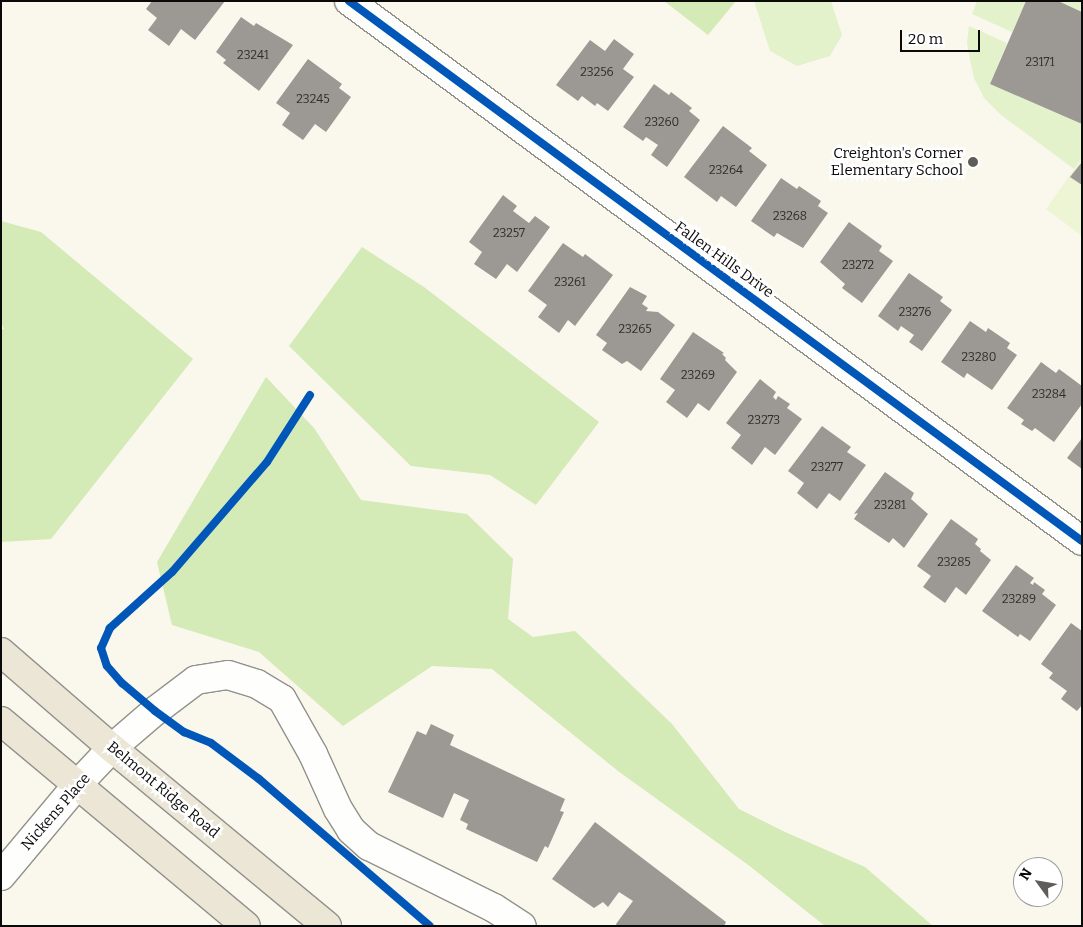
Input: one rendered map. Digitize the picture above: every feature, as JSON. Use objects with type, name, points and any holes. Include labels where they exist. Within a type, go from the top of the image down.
[{"type":"main road","name":"Belmont Ridge Road","points":[[1,652],[112,748],[326,926]]},
{"type":"main road","points":[[1,721],[246,926]]},
{"type":"street","name":"Fallen Hills Drive","points":[[349,1],[1082,541]]},
{"type":"street","name":"Nickens Place","points":[[1,876],[78,784],[112,748],[155,711],[196,680],[228,674],[257,684],[282,699],[314,754],[338,809],[351,830],[369,846],[494,908],[522,926]]},
{"type":"green space","points":[[664,1],[736,1],[708,35]]},
{"type":"green space","points":[[754,1],[831,1],[842,35],[830,56],[797,66],[770,51]]},
{"type":"green space","points":[[977,1],[1026,1],[1012,32],[972,14]]},
{"type":"green space","points":[[1058,1],[1082,1],[1082,12]]},
{"type":"green space","points":[[969,26],[1007,43],[990,84],[1082,124],[1082,158],[1074,169],[1001,115],[984,98],[974,78],[970,60],[967,43]]},
{"type":"green space","points":[[1082,158],[1082,236],[1046,209]]},
{"type":"green space","points":[[1,221],[41,232],[193,359],[51,539],[1,542],[1,330],[4,329],[1,322]]},
{"type":"green space","points":[[362,247],[424,287],[599,422],[536,505],[490,475],[411,466],[289,346]]},
{"type":"green space","points":[[266,377],[314,428],[361,500],[467,514],[513,559],[508,619],[533,637],[575,631],[672,724],[739,809],[785,832],[865,867],[933,926],[825,926],[747,864],[618,771],[492,669],[432,666],[343,726],[259,652],[172,625],[157,562]]},
{"type":"building","points":[[152,1],[225,1],[195,40],[181,29],[169,46],[148,30],[157,18],[146,9]]},
{"type":"building","points":[[1026,1],[1058,1],[1082,12],[1082,124],[990,84]]},
{"type":"building","points":[[241,17],[254,26],[256,23],[293,45],[259,91],[223,63],[226,60],[216,52]]},
{"type":"building","points":[[614,39],[634,54],[623,69],[634,77],[608,111],[597,103],[595,106],[582,96],[578,101],[556,85],[590,40],[605,51]]},
{"type":"building","points":[[308,59],[342,84],[339,88],[351,97],[326,132],[315,124],[303,140],[282,125],[290,113],[276,103]]},
{"type":"building","points":[[654,84],[669,95],[671,92],[692,108],[689,111],[700,120],[667,167],[651,155],[658,145],[646,137],[643,141],[623,127]]},
{"type":"building","points":[[723,126],[752,148],[749,151],[767,165],[736,207],[721,196],[717,202],[684,177]]},
{"type":"building","points":[[1082,162],[1082,185],[1070,177]]},
{"type":"building","points":[[781,178],[797,189],[799,186],[821,201],[818,206],[828,213],[803,248],[777,233],[774,237],[751,221]]},
{"type":"building","points":[[503,195],[517,206],[513,211],[529,223],[535,216],[550,227],[517,272],[507,264],[496,279],[474,264],[482,252],[469,242]]},
{"type":"building","points":[[849,222],[882,246],[879,251],[893,261],[862,303],[842,288],[845,284],[820,262]]},
{"type":"building","points":[[563,243],[583,257],[585,254],[613,275],[575,326],[568,320],[559,333],[538,317],[547,305],[528,291]]},
{"type":"building","points":[[909,273],[943,297],[940,301],[952,310],[922,351],[909,342],[914,335],[901,326],[898,331],[878,316]]},
{"type":"building","points":[[630,287],[647,296],[642,304],[648,308],[646,311],[658,312],[675,325],[641,371],[627,361],[622,364],[602,350],[607,343],[596,335]]},
{"type":"building","points":[[970,321],[986,332],[988,328],[1010,343],[1007,348],[1017,355],[992,390],[967,373],[964,378],[941,362]]},
{"type":"building","points":[[693,332],[724,353],[722,354],[726,358],[725,360],[737,372],[709,411],[698,403],[687,418],[666,402],[675,390],[660,379]]},
{"type":"building","points":[[1041,362],[1056,373],[1059,369],[1082,386],[1082,404],[1054,442],[1035,428],[1032,431],[1021,424],[1024,420],[1007,408]]},
{"type":"building","points":[[760,379],[776,392],[773,397],[776,400],[778,396],[790,404],[787,408],[802,419],[775,455],[765,447],[752,465],[731,448],[741,435],[726,423]]},
{"type":"building","points":[[822,426],[851,447],[847,452],[866,465],[840,501],[829,493],[817,509],[797,493],[804,483],[788,471]]},
{"type":"building","points":[[1082,438],[1082,469],[1067,458]]},
{"type":"building","points":[[885,472],[914,493],[911,499],[928,514],[904,548],[893,538],[889,543],[854,519],[858,513],[854,514]]},
{"type":"building","points":[[951,519],[978,539],[975,544],[991,560],[966,595],[956,587],[945,603],[923,587],[931,576],[917,566]]},
{"type":"building","points":[[1016,565],[1034,578],[1030,583],[1033,585],[1034,582],[1045,590],[1042,594],[1056,605],[1030,641],[1020,634],[1018,637],[982,611]]},
{"type":"building","points":[[1071,623],[1082,631],[1082,705],[1077,711],[1061,699],[1067,691],[1049,678],[1053,673],[1041,664]]},
{"type":"building","points":[[431,724],[454,735],[450,745],[565,799],[560,811],[564,812],[548,848],[545,846],[537,862],[466,829],[468,824],[460,820],[469,800],[454,793],[443,818],[388,792],[417,731],[426,735]]},
{"type":"building","points":[[595,822],[726,922],[724,926],[617,926],[616,924],[633,901],[619,892],[608,907],[603,902],[594,908],[552,879]]},
{"type":"cycle path","points":[[349,1],[1082,541]]},
{"type":"cycle path","points":[[310,395],[267,462],[172,572],[110,628],[101,648],[107,666],[122,683],[155,711],[184,732],[211,743],[259,779],[430,926]]},
{"type":"place","name":"Creighton's Corner Elementary School","points":[[973,162]]}]
